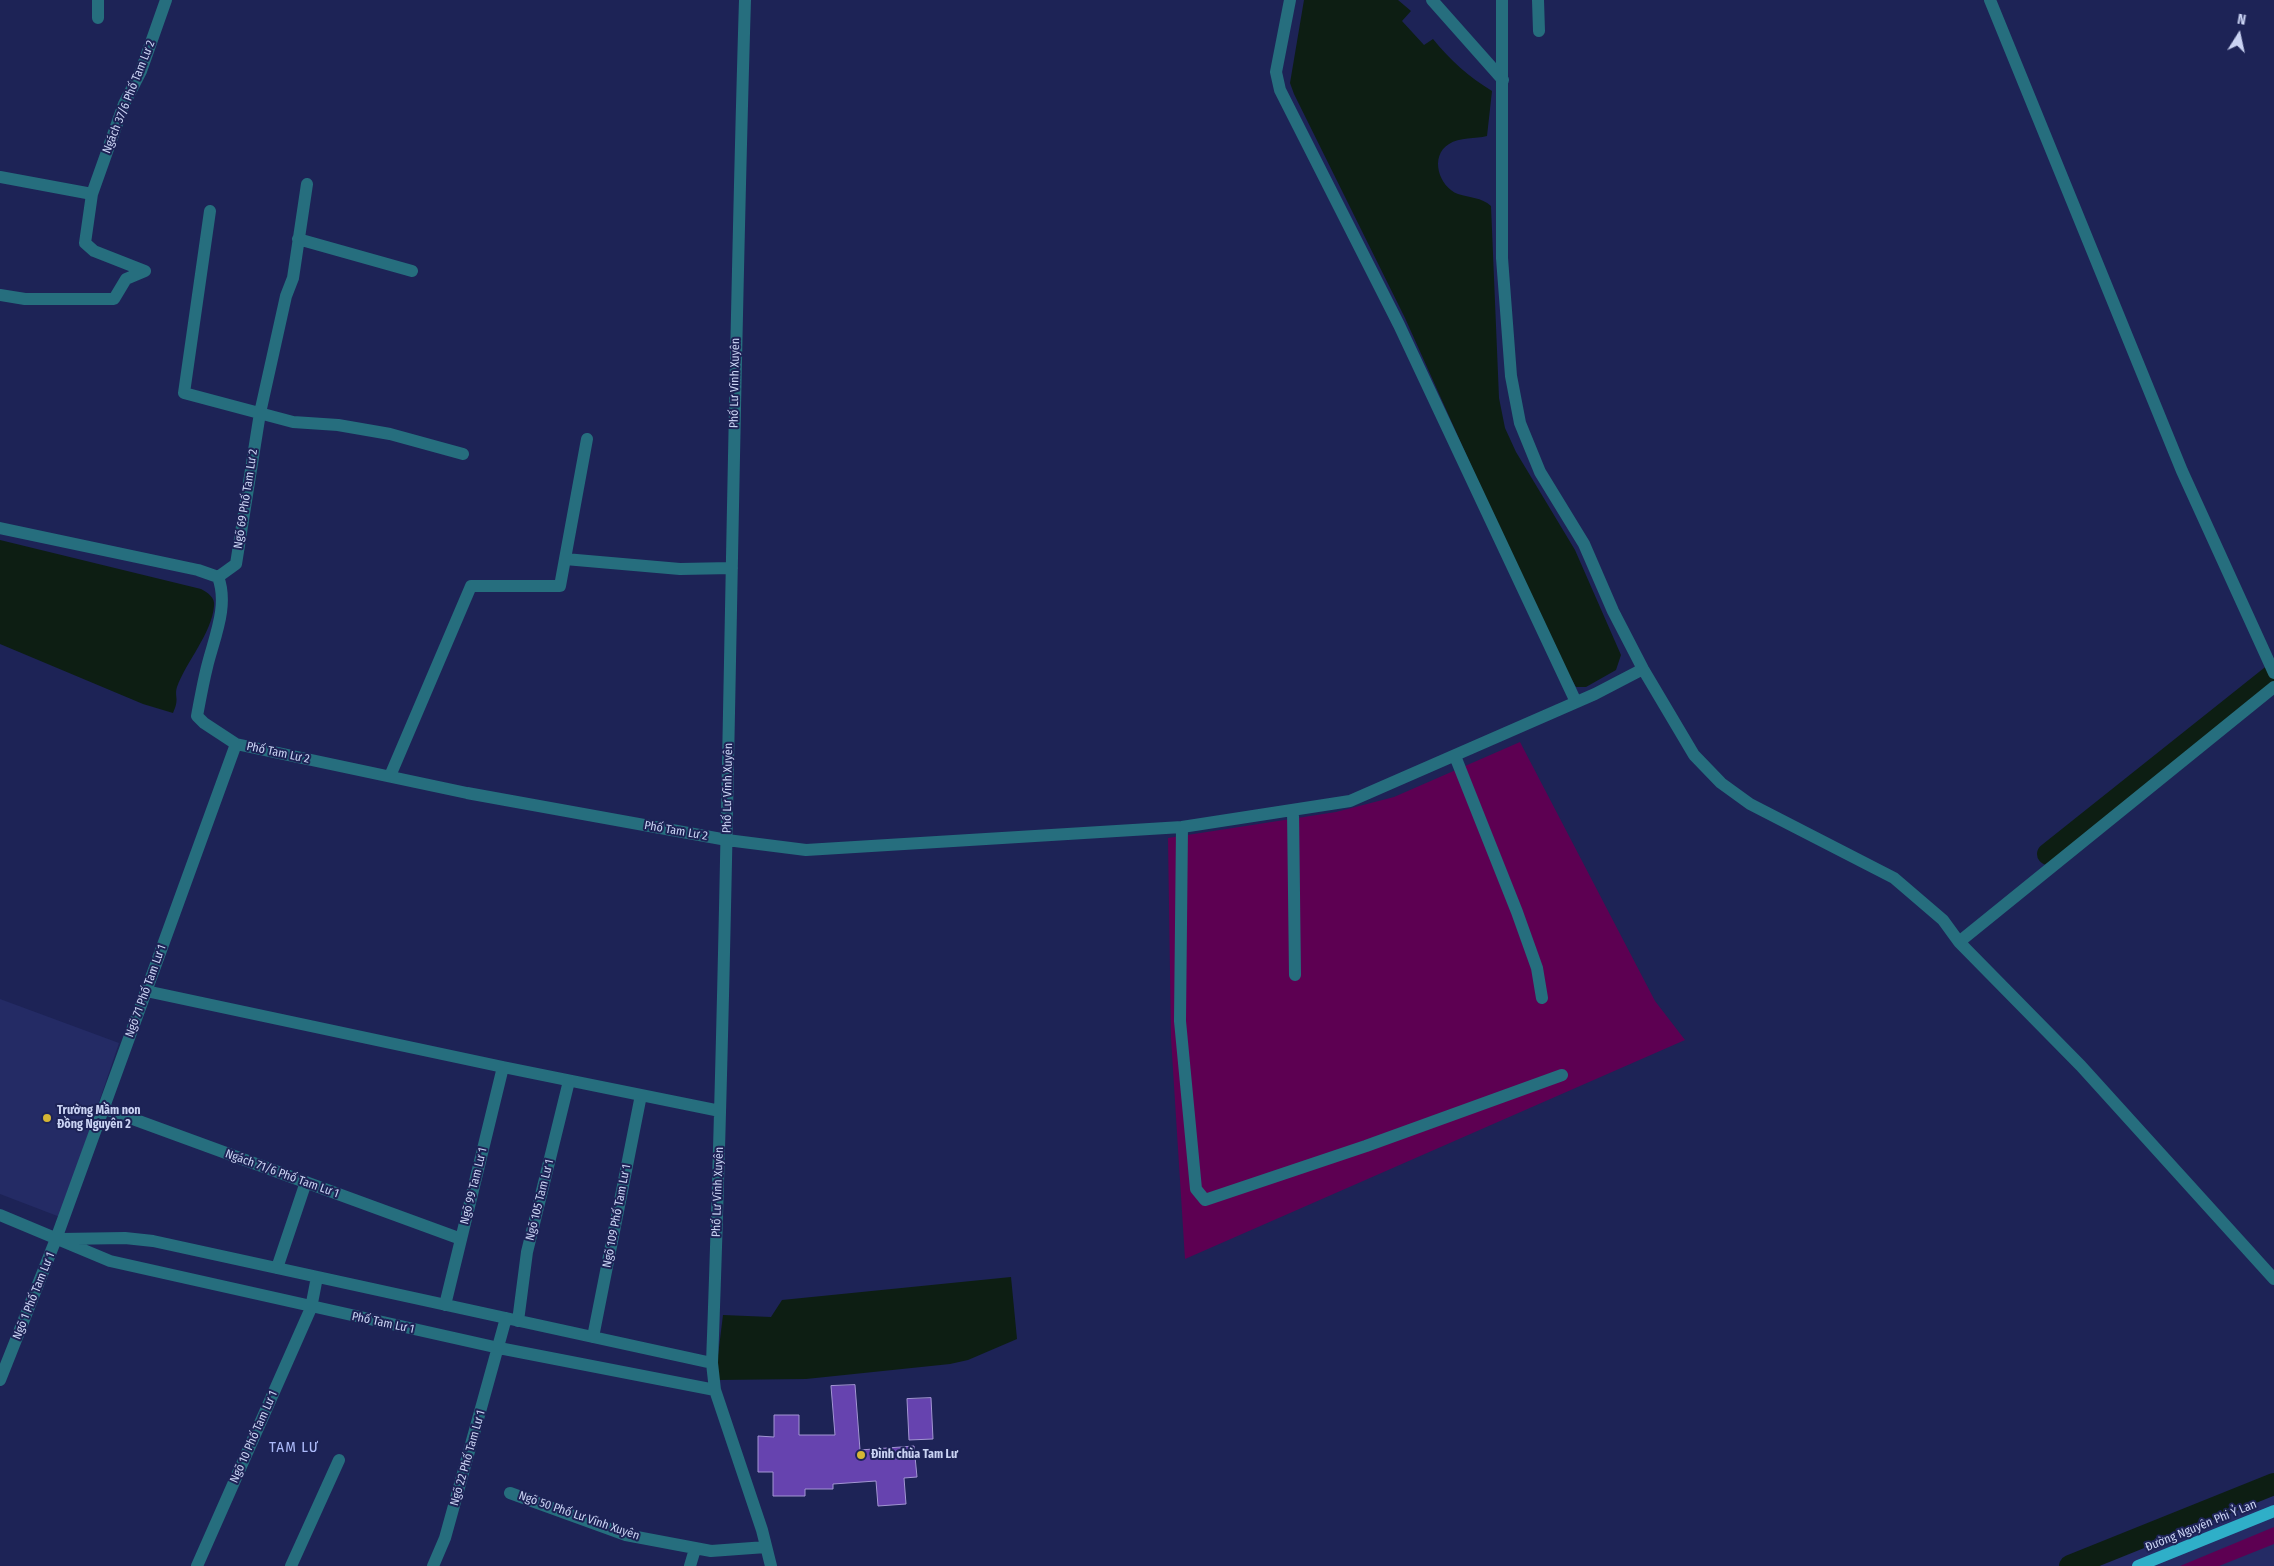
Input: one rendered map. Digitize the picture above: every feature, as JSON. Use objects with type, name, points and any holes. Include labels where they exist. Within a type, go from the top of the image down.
[{"type":"main road","name":"Đường Nguyên Phi Ỷ Lan","points":[[2138,1566],[2274,1511]]},
{"type":"street","points":[[98,0],[98,18]]},
{"type":"street","name":"Ngách 37/6 Phố Tam Lư 2","points":[[0,295],[25,299],[114,299],[126,279],[145,271],[94,251],[85,243],[92,194],[124,104],[142,71],[166,0]]},
{"type":"street","name":"Phố Lư Vĩnh Xuyên","points":[[745,0],[738,211],[727,840],[712,1363],[715,1390],[736,1449],[771,1566]]},
{"type":"street","points":[[1290,0],[1276,72],[1280,90],[1399,325],[1576,702]]},
{"type":"street","points":[[1432,0],[1503,80]]},
{"type":"street","points":[[1502,0],[1502,258],[1511,376],[1520,423],[1540,472],[1584,544],[1613,611],[1643,669],[1694,755],[1721,783],[1750,804],[1894,878],[1943,920],[1959,942],[2081,1066],[2274,1279]]},
{"type":"street","points":[[1538,0],[1539,31]]},
{"type":"street","points":[[1990,0],[2182,471],[2273,671]]},
{"type":"street","points":[[0,177],[92,194]]},
{"type":"street","name":"Ngõ 69 Phố Tam Lư 2","points":[[218,577],[236,564],[260,413],[286,296],[293,278],[307,184]]},
{"type":"street","points":[[210,212],[184,393],[293,422],[338,425],[390,434],[463,454]]},
{"type":"street","points":[[298,239],[412,272]]},
{"type":"street","points":[[390,776],[470,586],[560,586],[587,439]]},
{"type":"street","points":[[0,528],[198,570],[218,577]]},
{"type":"street","points":[[565,559],[680,569],[732,568]]},
{"type":"street","name":"Phố Tam Lư 2","points":[[218,577],[223,589],[219,624],[207,666],[198,716],[204,723],[236,744],[467,793],[727,840],[806,850],[1182,827],[1350,801],[1595,694],[1643,669]]},
{"type":"street","points":[[1959,942],[2274,687]]},
{"type":"street","name":"Ngõ 71 Phố Tam Lư 1","points":[[56,1239],[236,744]]},
{"type":"street","points":[[1455,756],[1517,912],[1537,968],[1542,998]]},
{"type":"street","points":[[1293,810],[1295,974]]},
{"type":"street","points":[[1182,827],[1180,1021],[1196,1188],[1204,1200],[1366,1146],[1562,1075]]},
{"type":"street","points":[[146,991],[569,1081],[720,1111]]},
{"type":"street","name":"Ngõ 99 Tam Lư 1","points":[[445,1305],[503,1067]]},
{"type":"street","name":"Ngõ 105 Tam Lư 1","points":[[499,1348],[512,1319],[569,1081]]},
{"type":"street","name":"Ngõ 109 Phố Tam Lư 1","points":[[593,1337],[641,1095]]},
{"type":"street","name":"Ngách 71/6 Phố Tam Lư 1","points":[[103,1108],[461,1239]]},
{"type":"street","points":[[277,1268],[306,1182]]},
{"type":"street","name":"Phố Tam Lư 1","points":[[0,1215],[110,1261],[311,1308],[499,1348],[715,1390]]},
{"type":"street","name":"Phố Tam Lư 1","points":[[56,1239],[125,1238],[153,1241],[712,1363]]},
{"type":"street","name":"Ngõ 1 Phố Tam Lư 1","points":[[0,1380],[56,1239]]},
{"type":"street","name":"Ngõ 10 Phố Tam Lư 1","points":[[197,1566],[311,1308],[317,1277]]},
{"type":"street","name":"Ngõ 22 Phố Tam Lư 1","points":[[433,1566],[445,1538],[499,1348]]},
{"type":"street","points":[[291,1566],[339,1460]]},
{"type":"street","name":"Ngõ 50 Phố Lư Vĩnh Xuyên","points":[[510,1493],[626,1535],[711,1551],[766,1547]]},
{"type":"street","points":[[690,1566],[695,1549]]},
{"type":"shaded area","points":[[1304,0],[1398,0],[1411,11],[1402,21],[1424,45],[1433,39],[1460,68],[1492,91],[1487,136],[1463,139],[1449,144],[1439,156],[1439,171],[1446,185],[1451,190],[1458,194],[1479,199],[1491,206],[1499,398],[1505,428],[1516,452],[1575,550],[1621,655],[1616,670],[1586,687],[1576,687],[1549,639],[1405,318],[1294,94],[1290,83]]},
{"type":"shaded area","points":[[0,540],[201,589],[210,596],[214,606],[209,627],[181,677],[177,687],[177,701],[173,713],[143,704],[0,644]]},
{"type":"shaded area","points":[[1520,742],[1655,1001],[1685,1040],[1185,1259],[1171,1038],[1168,838],[1336,812],[1394,797]]},
{"type":"shaded area","name":"Trường Mầm non Đồng Nguyên 2","points":[[0,999],[119,1043],[60,1217],[0,1194]]},
{"type":"shaded area","points":[[1011,1277],[1017,1339],[968,1360],[950,1364],[806,1379],[715,1380],[723,1315],[771,1317],[782,1300]]},
{"type":"shaded area","points":[[2274,1480],[2274,1566],[2071,1566]]},
{"type":"shaded area","points":[[2274,1527],[2274,1544],[2219,1566],[2180,1566]]},
{"type":"building","points":[[855,1385],[860,1450],[914,1446],[917,1477],[904,1478],[906,1504],[878,1506],[876,1481],[833,1484],[833,1489],[805,1489],[805,1496],[773,1496],[773,1472],[758,1472],[758,1436],[774,1437],[774,1415],[799,1415],[799,1435],[835,1435],[831,1386]]},
{"type":"building","points":[[931,1398],[933,1439],[909,1440],[907,1399]]},
{"type":"waterway","points":[[2048,854],[2274,674]]},
{"type":"waterway","points":[[2070,1566],[2274,1484]]},
{"type":"place","name":"Trường Mầm non Đồng Nguyên 2","points":[[47,1118]]},
{"type":"place","name":"Đình chùa Tam Lư","points":[[861,1455]]},
{"type":"district","name":"TAM LƯ","points":[[294,1448]]}]
